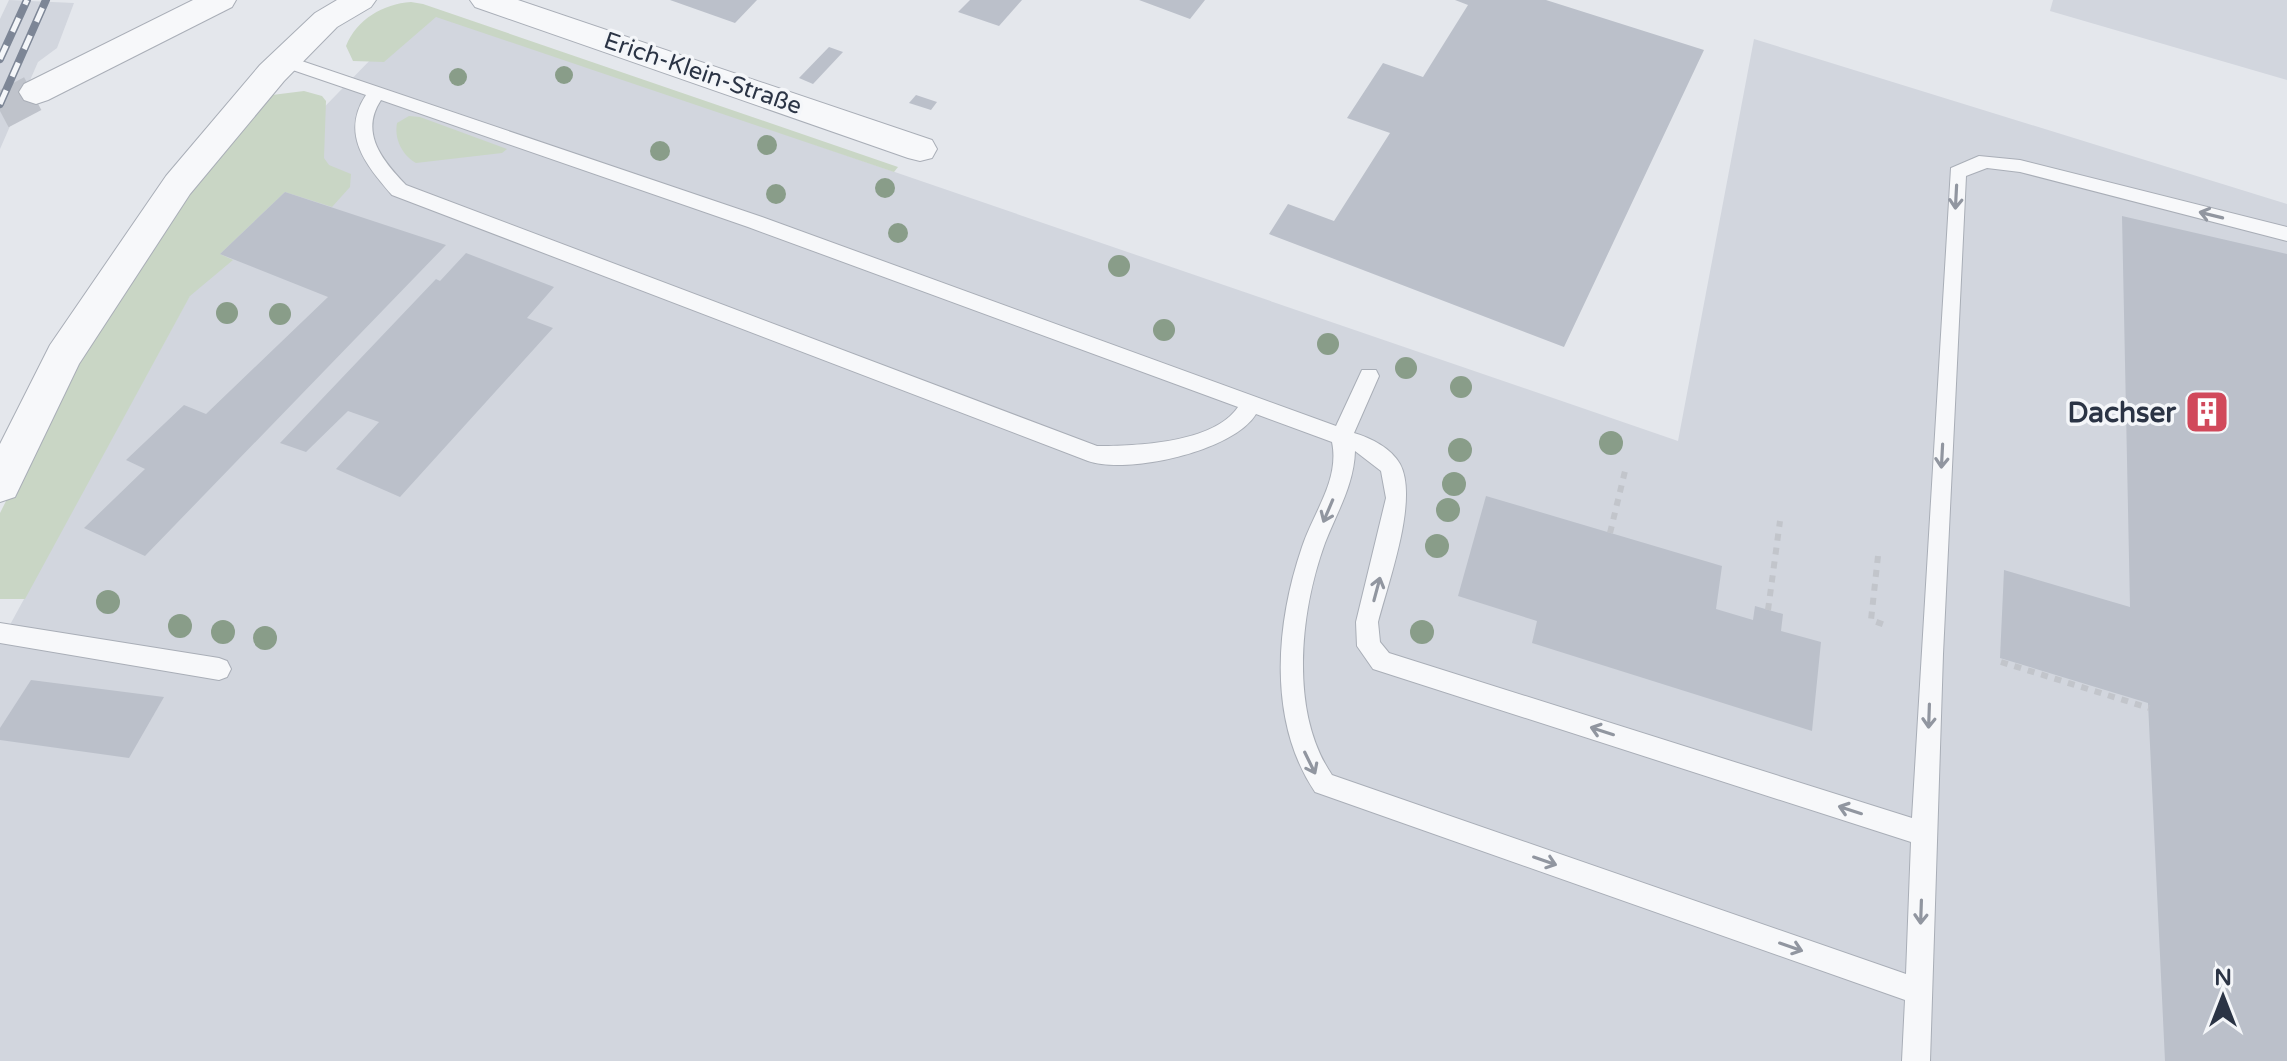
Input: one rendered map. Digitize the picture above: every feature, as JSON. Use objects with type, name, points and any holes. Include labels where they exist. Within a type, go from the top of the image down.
[{"type":"street","points":[[36,92],[220,0]]},
{"type":"street","points":[[0,485],[64,356],[178,185],[284,61],[326,20],[360,0]]},
{"type":"street","name":"Erich-Klein-Straße","points":[[486,0],[568,20],[756,83],[920,149]]},
{"type":"lane","points":[[284,61],[798,237],[1367,446],[1391,467],[1397,498],[1367,622],[1369,646],[1381,661],[1924,834]]},
{"type":"lane","points":[[378,91],[360,125],[371,159],[399,190],[1096,455],[1135,456],[1215,435],[1236,424],[1252,403]]},
{"type":"lane","points":[[1916,1061],[1924,834],[1957,173],[1967,164],[1988,161],[2020,166],[2287,234]]},
{"type":"lane","points":[[1369,376],[1342,437],[1346,450],[1338,488],[1314,544],[1298,598],[1294,692],[1302,740],[1311,770],[1324,784],[1919,992]]},
{"type":"lane","points":[[0,633],[219,669]]},
{"type":"path","points":[[1610,533],[1626,467]]},
{"type":"path","points":[[1768,610],[1780,521]]},
{"type":"path","points":[[1878,556],[1871,620],[1885,625]]},
{"type":"path","points":[[2001,662],[2149,708]]},
{"type":"shaded area","points":[[9,0],[74,3],[57,48],[38,62],[0,149],[0,19]]},
{"type":"shaded area","points":[[2053,0],[2287,0],[2287,80],[2050,11]]},
{"type":"shaded area","points":[[420,9],[1678,441],[1754,39],[2287,204],[2287,1061],[0,1061],[0,643],[253,180]]},
{"type":"green space","points":[[411,2],[898,167],[894,172],[436,17],[384,62],[353,61],[346,46],[357,28],[381,10]]},
{"type":"green space","points":[[304,91],[322,96],[326,101],[324,158],[329,165],[351,174],[350,187],[332,207],[285,192],[220,254],[233,260],[190,296],[25,599],[0,599],[0,513],[76,361],[211,159],[272,95]]},
{"type":"green space","points":[[409,116],[420,117],[507,149],[502,153],[416,163],[403,151],[397,135],[397,123]]},
{"type":"building","points":[[670,0],[757,0],[735,23]]},
{"type":"building","points":[[970,0],[1022,0],[999,26],[958,12]]},
{"type":"building","points":[[1139,0],[1205,0],[1190,19]]},
{"type":"building","points":[[1455,0],[1546,0],[1704,50],[1564,347],[1269,234],[1288,204],[1334,221],[1390,133],[1347,118],[1383,63],[1423,77],[1468,5]]},
{"type":"building","points":[[829,47],[843,52],[813,84],[799,78]]},
{"type":"building","points":[[916,95],[937,102],[931,110],[909,103]]},
{"type":"building","points":[[285,192],[446,245],[145,556],[84,528],[145,469],[126,460],[184,405],[206,414],[328,297],[220,254]]},
{"type":"building","name":"Dachser","points":[[2122,216],[2287,254],[2287,1061],[2165,1061],[2148,703],[2000,658],[2004,570],[2130,607]]},
{"type":"building","points":[[466,253],[554,287],[527,318],[553,328],[400,497],[336,469],[379,422],[348,411],[306,452],[280,443],[436,279],[440,281]]},
{"type":"building","points":[[1486,496],[1722,566],[1716,609],[1753,620],[1755,606],[1783,614],[1781,631],[1821,642],[1812,731],[1532,643],[1537,621],[1458,596]]},
{"type":"building","points":[[31,680],[164,697],[129,758],[0,740],[0,728]]},
{"type":"tunnel","points":[[0,111],[36,92]]},
{"type":"railway","points":[[0,59],[27,0]]},
{"type":"railway","points":[[0,104],[46,0]]},
{"type":"place","name":"Dachser","points":[[2207,412]]}]
